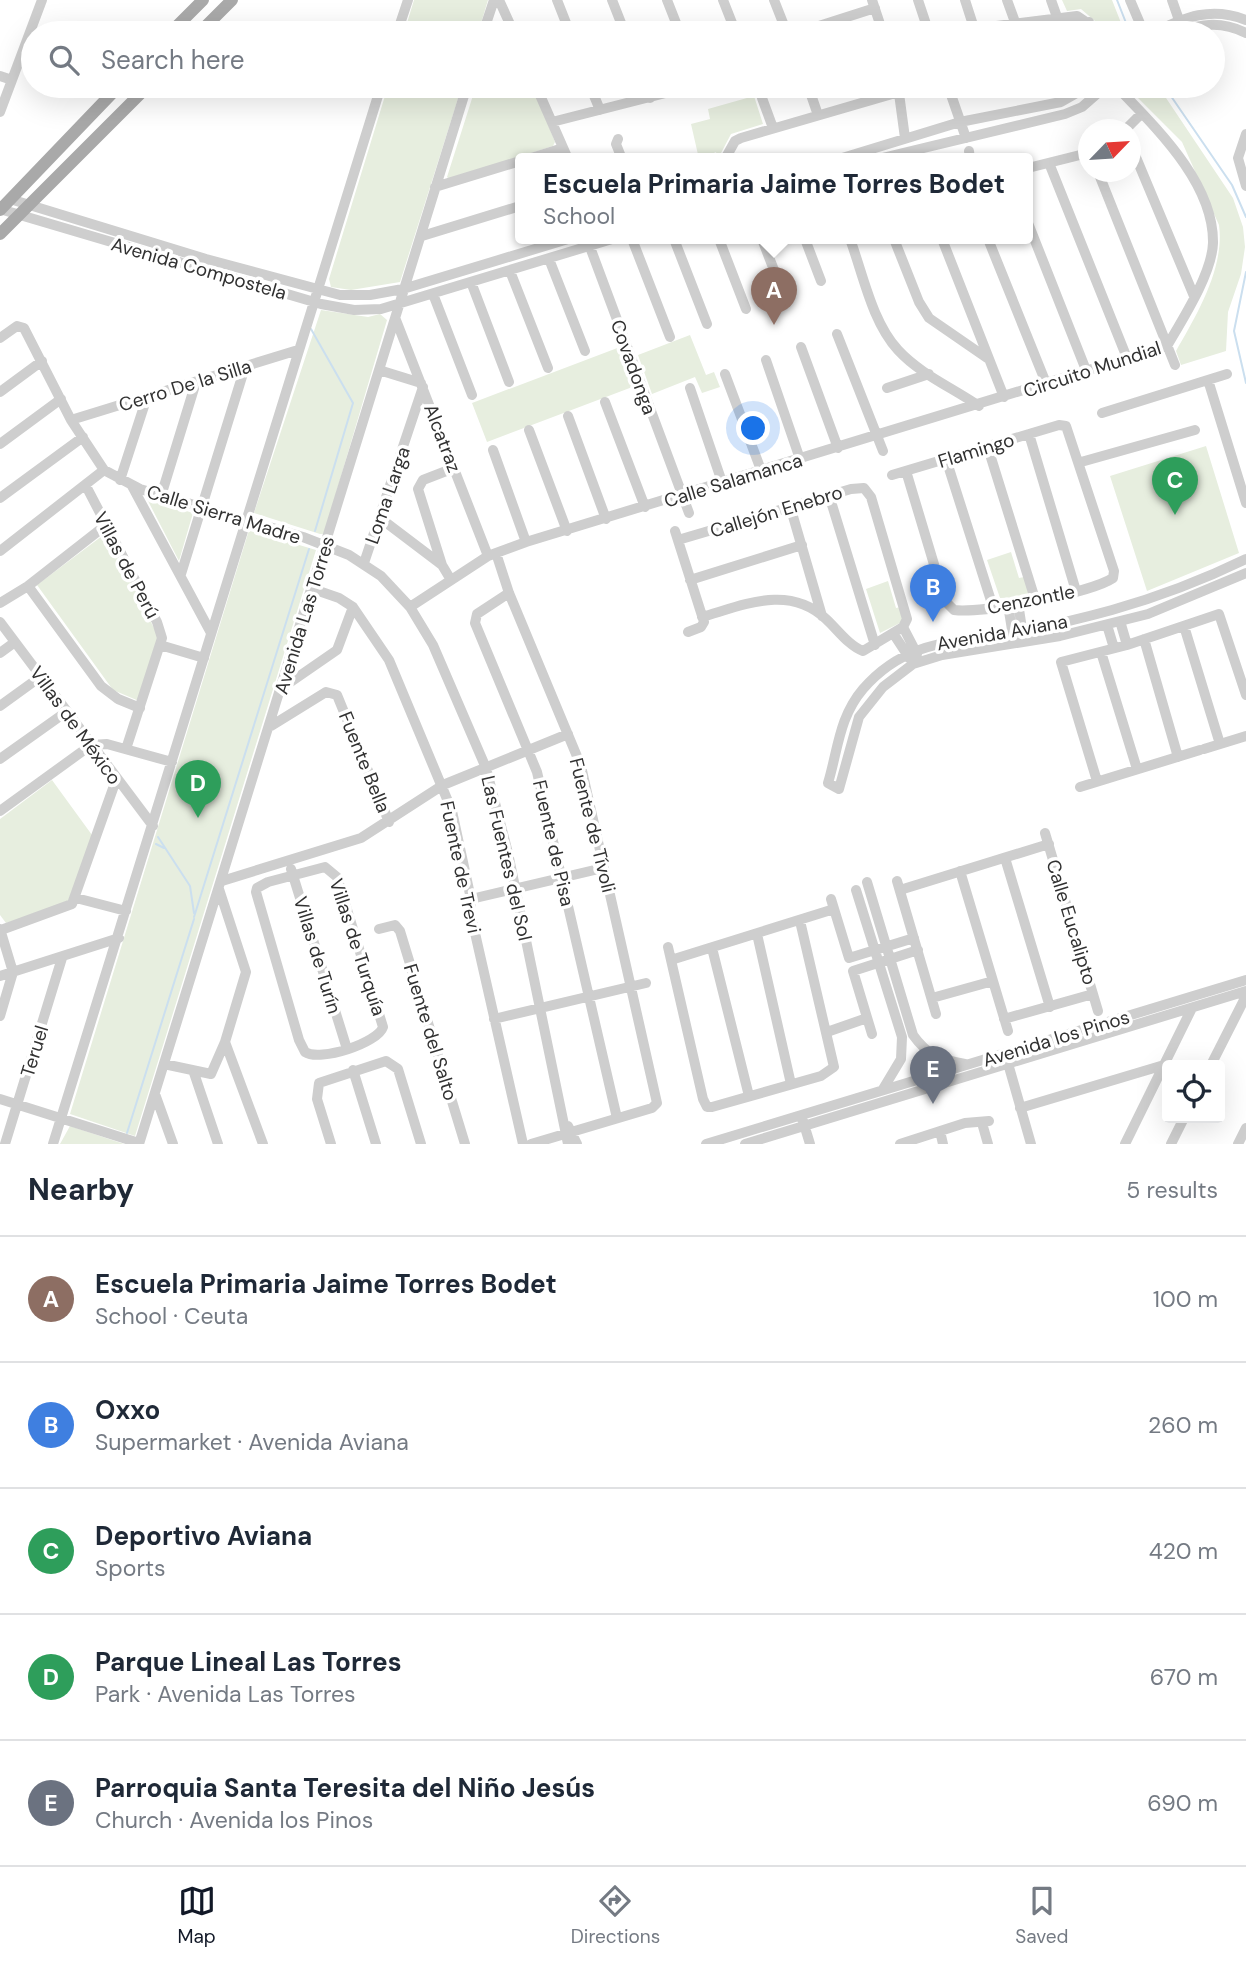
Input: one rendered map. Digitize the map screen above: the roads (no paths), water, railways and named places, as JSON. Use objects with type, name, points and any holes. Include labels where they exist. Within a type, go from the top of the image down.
[{"type":"main road","points":[[182,21],[203,0]]},
{"type":"main road","points":[[211,21],[232,0]]},
{"type":"main road","points":[[0,209],[107,98]]},
{"type":"main road","points":[[0,234],[136,98]]},
{"type":"street","points":[[34,21],[42,0]]},
{"type":"street","points":[[401,21],[408,0]]},
{"type":"street","points":[[487,21],[494,0]]},
{"type":"street","points":[[499,0],[509,21]]},
{"type":"street","points":[[557,0],[565,21]]},
{"type":"street","points":[[612,0],[620,21]]},
{"type":"street","points":[[667,0],[675,21]]},
{"type":"street","points":[[723,0],[731,21]]},
{"type":"street","points":[[774,0],[782,21]]},
{"type":"street","points":[[918,0],[925,21]]},
{"type":"street","points":[[965,0],[972,21]]},
{"type":"street","points":[[1007,0],[1015,21]]},
{"type":"street","points":[[1051,0],[1057,17]]},
{"type":"street","points":[[1130,0],[1139,21]]},
{"type":"street","points":[[1171,0],[1179,20],[1209,12],[1221,12],[1246,20]]},
{"type":"street","points":[[829,21],[874,4],[879,21]]},
{"type":"street","points":[[1023,21],[1077,16],[1087,21]]},
{"type":"street","points":[[1225,25],[1246,33]]},
{"type":"street","points":[[0,112],[21,56]]},
{"type":"street","points":[[0,76],[12,80]]},
{"type":"street","points":[[53,1144],[377,98]]},
{"type":"street","name":"Avenida Las Torres","points":[[139,1143],[271,726],[463,98]]},
{"type":"street","points":[[541,98],[565,153]]},
{"type":"street","points":[[595,98],[600,110]]},
{"type":"street","points":[[552,122],[649,98]]},
{"type":"street","points":[[762,98],[773,128]]},
{"type":"street","points":[[812,98],[818,115]]},
{"type":"street","points":[[729,153],[737,139],[870,98]]},
{"type":"street","points":[[899,98],[905,138]]},
{"type":"street","points":[[952,98],[966,138]]},
{"type":"street","points":[[858,153],[960,122],[1061,102],[1068,98]]},
{"type":"street","points":[[903,153],[1065,114],[1082,107],[1092,98]]},
{"type":"street","name":"Circuito Mundial","points":[[979,406],[1167,346],[1194,296],[1209,263],[1213,244],[1211,227],[1187,167],[1164,135],[1128,98]]},
{"type":"street","points":[[1136,119],[1142,113]]},
{"type":"street","points":[[1246,134],[1238,158],[1246,186]]},
{"type":"street","points":[[618,139],[616,144],[620,153]]},
{"type":"street","points":[[547,153],[563,148]]},
{"type":"street","points":[[1033,167],[1078,156]]},
{"type":"street","points":[[435,187],[515,163]]},
{"type":"street","points":[[1049,163],[1127,358]]},
{"type":"street","points":[[1141,169],[1194,296]]},
{"type":"street","points":[[1102,182],[1175,365]]},
{"type":"street","name":"Avenida Compostela","points":[[10,199],[317,291],[358,295],[403,289],[552,244]]},
{"type":"street","points":[[422,236],[515,208]]},
{"type":"street","name":"Avenida Compostela","points":[[0,209],[313,302],[361,311],[400,304],[549,259],[586,244]]},
{"type":"street","points":[[1033,236],[1086,370]]},
{"type":"street","points":[[132,249],[135,237]]},
{"type":"street","name":"Covadonga","points":[[588,244],[689,513]]},
{"type":"street","points":[[634,244],[670,337]]},
{"type":"street","points":[[676,244],[707,324]]},
{"type":"street","points":[[721,244],[746,309]]},
{"type":"street","points":[[764,244],[784,296]]},
{"type":"street","points":[[807,244],[821,281]]},
{"type":"street","points":[[852,244],[889,338],[898,351],[979,406]]},
{"type":"street","points":[[896,244],[919,302],[929,318],[988,358]]},
{"type":"street","points":[[944,244],[1004,397]]},
{"type":"street","points":[[990,244],[1046,383]]},
{"type":"street","points":[[202,270],[206,259]]},
{"type":"street","points":[[549,259],[585,351]]},
{"type":"street","points":[[510,271],[548,368]]},
{"type":"street","points":[[471,282],[509,382]]},
{"type":"street","points":[[433,294],[472,395]]},
{"type":"street","name":"Alcatraz","points":[[396,320],[454,468],[492,555]]},
{"type":"street","points":[[0,338],[19,325],[26,330],[71,420],[104,470],[0,551]]},
{"type":"street","points":[[837,334],[883,451]]},
{"type":"street","points":[[801,347],[838,447]]},
{"type":"street","name":"Cerro De la Silla","points":[[71,420],[298,350]]},
{"type":"street","points":[[766,360],[800,459]]},
{"type":"street","points":[[0,392],[42,361]]},
{"type":"street","points":[[181,574],[245,367]]},
{"type":"street","points":[[379,370],[422,385]]},
{"type":"street","points":[[725,373],[761,470]]},
{"type":"street","points":[[887,388],[929,374]]},
{"type":"street","points":[[1102,412],[1227,374]]},
{"type":"street","points":[[1208,380],[1246,503]]},
{"type":"street","points":[[161,496],[196,382]]},
{"type":"street","name":"Loma Larga","points":[[364,563],[422,385]]},
{"type":"street","points":[[690,388],[722,482]]},
{"type":"street","points":[[120,480],[147,397]]},
{"type":"street","points":[[0,444],[61,399]]},
{"type":"street","points":[[605,402],[645,507]]},
{"type":"street","name":"Calle Salamanca","points":[[410,607],[492,555],[526,542],[979,406]]},
{"type":"street","points":[[568,416],[606,519]]},
{"type":"street","name":"Flamingo","points":[[892,475],[1059,425],[1068,428],[1081,462]]},
{"type":"street","points":[[529,430],[567,530]]},
{"type":"street","points":[[1081,462],[1195,430]]},
{"type":"street","points":[[1029,434],[1076,591]]},
{"type":"street","points":[[0,498],[83,437]]},
{"type":"street","points":[[988,447],[1035,599]]},
{"type":"street","points":[[493,450],[526,542]]},
{"type":"street","points":[[946,459],[993,607]]},
{"type":"street","name":"Cenzontle","points":[[906,471],[946,601],[950,608],[958,611],[1013,604],[1076,591],[1110,580],[1114,572],[1081,462]]},
{"type":"street","points":[[451,580],[442,565],[418,489],[423,480],[454,468]]},
{"type":"street","name":"Calle Sierra Madre","points":[[104,470],[132,486],[246,520],[364,563],[410,607]]},
{"type":"street","name":"Villas de Perú","points":[[86,486],[157,622],[160,645],[126,749]]},
{"type":"street","points":[[132,486],[211,633]]},
{"type":"street","name":"Callejón Enebro","points":[[690,580],[677,536],[864,488],[871,497],[906,612],[898,630]]},
{"type":"street","points":[[829,495],[875,645]]},
{"type":"street","points":[[790,506],[822,616]]},
{"type":"street","points":[[380,518],[442,565]]},
{"type":"street","points":[[0,603],[28,586],[106,525]]},
{"type":"street","points":[[688,632],[702,626],[702,617],[690,580],[802,545]]},
{"type":"street","name":"Fuente de Tívoli","points":[[492,555],[581,766],[632,986],[656,1106],[617,1118]]},
{"type":"street","name":"Avenida Aviana","points":[[1246,559],[1189,584],[1111,610],[1018,632],[943,641],[911,653],[879,673],[856,698],[839,734],[828,783],[839,789],[859,717],[883,687],[917,663],[952,653],[1020,643],[1148,614],[1246,573]]},
{"type":"street","points":[[28,586],[102,686],[118,699],[140,708]]},
{"type":"street","points":[[282,688],[337,650],[353,607],[339,598],[313,589]]},
{"type":"street","name":"Fuente de Pisa","points":[[509,593],[474,620],[529,750],[543,791],[617,1118]]},
{"type":"street","points":[[702,617],[778,598],[796,601],[822,616],[856,648],[865,650],[898,630],[917,663]]},
{"type":"street","points":[[1013,604],[1020,643]]},
{"type":"street","name":"Fuente de Trevi","points":[[353,607],[389,660],[453,811],[471,899],[470,911],[523,1144]]},
{"type":"street","name":"Las Fuentes del Sol","points":[[410,607],[433,645],[486,768],[568,1133],[578,1144]]},
{"type":"street","points":[[1111,610],[1128,645]]},
{"type":"street","points":[[1097,781],[1059,663],[1128,645],[1221,614],[1246,695]]},
{"type":"street","name":"Villas de México","points":[[0,622],[153,826]]},
{"type":"street","points":[[1114,648],[1115,623]]},
{"type":"street","points":[[1184,626],[1220,744]]},
{"type":"street","points":[[1144,639],[1178,757]]},
{"type":"street","points":[[0,653],[15,642]]},
{"type":"street","name":"Villas de Perú","points":[[160,645],[204,658]]},
{"type":"street","points":[[1101,652],[1137,769]]},
{"type":"street","points":[[0,706],[40,677]]},
{"type":"street","name":"Fuente Bella","points":[[271,726],[320,695],[332,692],[337,695],[389,822]]},
{"type":"street","points":[[0,760],[66,712]]},
{"type":"street","points":[[164,1064],[194,1073],[214,1073],[225,1042],[246,972],[220,885],[361,838],[443,785],[568,734]]},
{"type":"street","points":[[1080,787],[1246,736]]},
{"type":"street","points":[[0,811],[91,745],[102,743],[172,762]]},
{"type":"street","points":[[0,1016],[13,972],[0,930],[64,909],[76,898],[104,807],[116,780]]},
{"type":"street","name":"Calle Eucalipto","points":[[1045,833],[1098,1011]]},
{"type":"street","points":[[936,1014],[899,885],[960,872],[1049,844]]},
{"type":"street","points":[[1004,858],[1050,1007]]},
{"type":"street","name":"Villas de Turín","points":[[289,862],[347,1049]]},
{"type":"street","name":"Villas de Turquía","points":[[325,867],[334,872],[382,1021],[379,1035],[347,1049],[321,1056],[310,1056],[299,1040],[256,892],[261,885],[293,874],[325,867]]},
{"type":"street","points":[[471,899],[603,868]]},
{"type":"street","points":[[960,872],[1008,1031]]},
{"type":"street","points":[[867,881],[890,959],[908,1036],[901,1059],[883,1089]]},
{"type":"street","points":[[856,890],[879,962],[908,1036],[937,1058],[969,1065]]},
{"type":"street","points":[[76,898],[127,911]]},
{"type":"street","points":[[671,960],[800,921],[833,904],[849,958],[914,938]]},
{"type":"street","points":[[668,947],[703,1099],[707,1107],[712,1107],[830,1073],[834,1067],[800,921]]},
{"type":"street","name":"Fuente del Salto","points":[[379,929],[392,925],[400,931],[465,1144]]},
{"type":"street","points":[[757,934],[791,1084]]},
{"type":"street","points":[[0,976],[119,938]]},
{"type":"street","points":[[712,948],[749,1096]]},
{"type":"street","points":[[872,1034],[853,971],[918,950]]},
{"type":"street","name":"Teruel","points":[[5,1144],[62,958]]},
{"type":"street","name":"Avenida los Pinos","points":[[706,1144],[1246,980]]},
{"type":"street","points":[[932,998],[993,981]]},
{"type":"street","points":[[494,1019],[646,983]]},
{"type":"street","points":[[1004,1019],[1093,994]]},
{"type":"street","points":[[1213,1060],[1246,994]]},
{"type":"street","name":"Avenida los Pinos","points":[[745,1144],[1246,994]]},
{"type":"street","points":[[1166,1060],[1192,1008]]},
{"type":"street","points":[[827,1032],[867,1018]]},
{"type":"street","points":[[225,1042],[263,1144]]},
{"type":"street","points":[[1017,1049],[1020,1061]]},
{"type":"street","points":[[1006,1052],[1031,1144]]},
{"type":"street","points":[[331,1144],[317,1099],[317,1087],[322,1080],[386,1061],[398,1069],[421,1144]]},
{"type":"street","points":[[1020,1108],[1162,1066]]},
{"type":"street","points":[[1125,1144],[1162,1069]]},
{"type":"street","points":[[354,1070],[376,1144]]},
{"type":"street","points":[[194,1073],[218,1144]]},
{"type":"street","points":[[155,1094],[173,1144]]},
{"type":"street","points":[[0,1099],[139,1143]]},
{"type":"street","points":[[801,1114],[810,1144]]},
{"type":"street","points":[[531,1144],[617,1118]]},
{"type":"street","points":[[900,1144],[965,1123],[985,1122],[988,1144]]},
{"type":"street","points":[[1171,1144],[1182,1123]]},
{"type":"street","points":[[1238,1144],[1246,1128]]},
{"type":"street","points":[[940,1132],[943,1144]]},
{"type":"waterway","points":[[1117,0],[1125,21]]},
{"type":"waterway","points":[[1172,98],[1232,185],[1246,217]]},
{"type":"waterway","points":[[1246,272],[1234,331],[1246,383]]},
{"type":"waterway","points":[[311,329],[353,403],[315,531]]},
{"type":"waterway","points":[[194,917],[309,549]]},
{"type":"waterway","points":[[158,837],[190,886],[194,913]]},
{"type":"waterway","points":[[156,844],[164,848]]},
{"type":"waterway","points":[[127,1133],[194,919]]},
{"type":"place","name":"Escuela Primaria Jaime Torres Bodet","points":[[774,325]]},
{"type":"place","name":"Deportivo Aviana","points":[[1175,515]]},
{"type":"place","name":"Oxxo","points":[[933,622]]},
{"type":"place","name":"Parque Lineal Las Torres","points":[[198,818]]},
{"type":"place","name":"Parroquia Santa Teresita del Niño Jesús","points":[[933,1104]]}]
